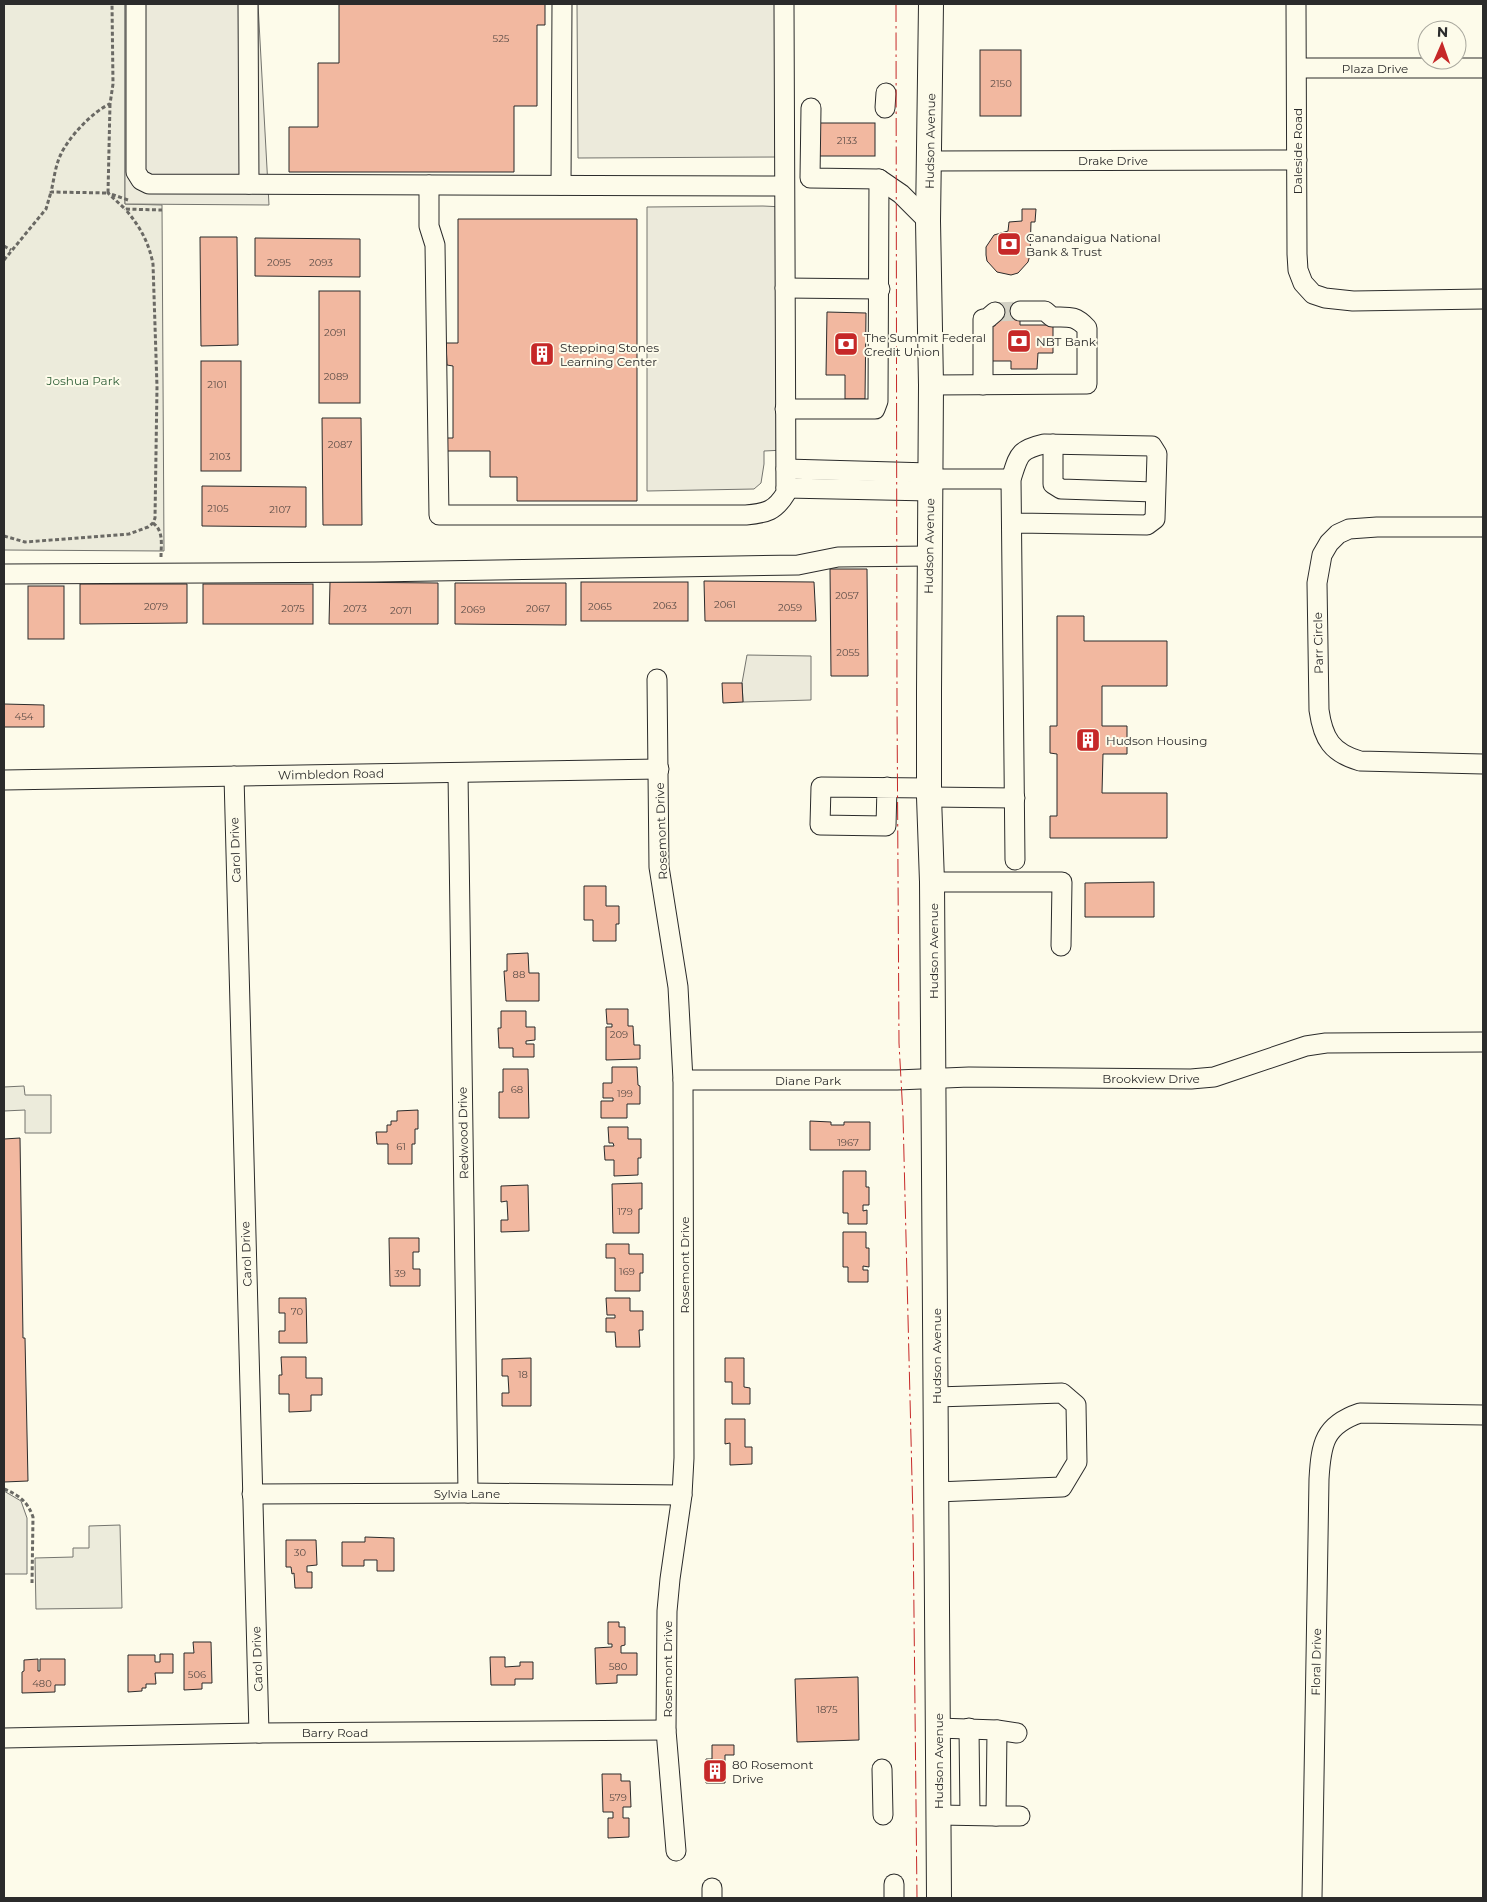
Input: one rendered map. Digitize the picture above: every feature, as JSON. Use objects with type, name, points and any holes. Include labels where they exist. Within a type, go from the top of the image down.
[{"type":"main road","name":"Hudson Avenue","points":[[931,4],[928,221],[930,385],[929,792],[934,1078],[939,1898]]},
{"type":"street","points":[[136,4],[136,172],[141,180],[149,184],[784,186]]},
{"type":"street","points":[[248,4],[249,184]]},
{"type":"street","points":[[561,185],[562,4]]},
{"type":"street","points":[[429,185],[429,226],[435,245],[439,515],[746,515],[763,513],[778,506],[786,493],[784,4]]},
{"type":"street","name":"Daleside Road","points":[[1296,4],[1298,270],[1303,283],[1313,294],[1324,298],[1353,301],[1483,299]]},
{"type":"street","name":"Plaza Drive","points":[[1297,68],[1483,68]]},
{"type":"street","points":[[810,108],[810,178],[880,179],[901,194],[928,221]]},
{"type":"street","name":"Drake Drive","points":[[929,161],[1297,160]]},
{"type":"street","points":[[785,409],[875,409],[878,402],[880,179]]},
{"type":"street","points":[[785,288],[880,289]]},
{"type":"street","points":[[930,385],[1087,384],[1087,328],[1075,317],[1052,318],[1045,311],[1020,317]]},
{"type":"street","points":[[983,385],[982,319],[993,318]]},
{"type":"street","points":[[1012,523],[1148,525],[1155,519],[1156,454],[1152,446],[1044,444],[1027,448],[1017,460],[1011,479],[1015,860]]},
{"type":"street","points":[[1053,444],[1053,484],[1061,490],[1155,492]]},
{"type":"street","points":[[786,470],[930,481]]},
{"type":"street","points":[[786,488],[1011,479]]},
{"type":"street","name":"Parr Circle","points":[[1483,527],[1377,527],[1349,529],[1338,534],[1329,543],[1322,555],[1317,583],[1318,710],[1321,726],[1326,738],[1334,749],[1346,757],[1360,761],[1483,764]]},
{"type":"street","points":[[4,574],[375,572],[788,566],[806,565],[822,559],[838,557],[929,556]]},
{"type":"street","name":"Rosemont Drive","points":[[657,679],[659,867],[678,987],[683,1080],[684,1458],[682,1494],[667,1611],[666,1730],[676,1851]]},
{"type":"street","name":"Wimbledon Road","points":[[4,780],[659,769]]},
{"type":"street","name":"Redwood Drive","points":[[458,772],[468,1493]]},
{"type":"street","name":"Carol Drive","points":[[234,776],[259,1733]]},
{"type":"street","points":[[887,788],[1015,798]]},
{"type":"street","points":[[932,882],[1062,882],[1061,946]]},
{"type":"street","name":"Brookview Drive","points":[[934,1078],[1191,1079],[1222,1075],[1291,1051],[1326,1043],[1483,1042]]},
{"type":"street","name":"Diane Park","points":[[683,1080],[897,1080],[934,1078]]},
{"type":"street","points":[[936,1397],[1062,1393],[1076,1404],[1077,1462],[1062,1487],[936,1492]]},
{"type":"street","name":"Floral Drive","points":[[1312,1898],[1319,1479],[1324,1444],[1332,1428],[1344,1418],[1360,1413],[1483,1415]]},
{"type":"street","name":"Sylvia Lane","points":[[252,1494],[682,1494]]},
{"type":"street","points":[[938,1728],[969,1728],[1017,1733]]},
{"type":"street","points":[[969,1728],[970,1816]]},
{"type":"street","name":"Barry Road","points":[[4,1738],[259,1733],[666,1730]]},
{"type":"street","points":[[996,1816],[997,1730]]},
{"type":"street","points":[[882,1770],[883,1816]]},
{"type":"street","points":[[939,1815],[1020,1816]]},
{"type":"path","points":[[4,536],[25,542],[130,534],[143,530],[153,523],[155,518],[157,387],[153,264],[146,238],[125,209],[108,193],[110,104],[113,84],[112,4]]},
{"type":"path","points":[[4,260],[46,209],[61,154],[72,138],[95,113],[100,108],[110,104]]},
{"type":"path","points":[[51,192],[108,193],[128,200]]},
{"type":"path","points":[[125,209],[162,210]]},
{"type":"path","points":[[4,246],[11,250]]},
{"type":"path","points":[[153,523],[161,533],[161,573]]},
{"type":"path","points":[[4,1489],[22,1498],[30,1508],[33,1517],[32,1583]]},
{"type":"green space","name":"Joshua Park","points":[[4,4],[125,4],[125,204],[162,205],[164,551],[4,550]]},
{"type":"green space","points":[[24,1086],[25,1095],[51,1095],[51,1133],[25,1133],[25,1110],[4,1111],[4,1087]]},
{"type":"green space","points":[[120,1525],[122,1608],[36,1609],[35,1558],[73,1557],[73,1548],[89,1548],[89,1526]]},
{"type":"shaded area","points":[[125,4],[258,4],[269,205],[125,204]]},
{"type":"shaded area","points":[[577,4],[776,4],[777,157],[578,158]]},
{"type":"shaded area","points":[[647,207],[784,207],[785,450],[764,451],[761,483],[754,489],[647,491]]},
{"type":"shaded area","points":[[747,655],[811,656],[811,700],[743,702],[742,683]]},
{"type":"shaded area","points":[[4,1491],[21,1501],[27,1518],[27,1574],[4,1574]]},
{"type":"building","points":[[339,4],[545,4],[545,25],[537,25],[537,106],[514,106],[514,172],[289,172],[289,127],[318,127],[318,63],[339,63]]},
{"type":"building","points":[[980,50],[1021,50],[1021,116],[980,116]]},
{"type":"building","points":[[819,123],[875,123],[875,156],[819,156]]},
{"type":"building","name":"Canandaigua National Bank & Trust","points":[[1022,209],[1036,209],[1035,222],[1031,222],[1028,262],[1018,273],[1011,275],[997,272],[987,261],[986,247],[994,235],[1008,231],[1009,222],[1022,221]]},
{"type":"building","name":"Stepping Stones Learning Center","points":[[458,219],[637,219],[637,501],[517,501],[517,477],[490,477],[490,451],[445,451],[445,438],[453,438],[453,366],[447,365],[446,343],[458,343]]},
{"type":"building","points":[[200,237],[237,237],[238,345],[201,346]]},
{"type":"building","points":[[255,238],[360,239],[360,277],[255,276]]},
{"type":"building","points":[[319,291],[360,291],[360,403],[319,403]]},
{"type":"building","points":[[995,311],[1020,311],[1020,325],[1053,325],[1053,353],[1038,353],[1037,369],[1011,369],[1011,361],[989,361],[992,325],[995,326]]},
{"type":"building","name":"The Summit Federal Credit Union","points":[[827,312],[866,313],[865,399],[845,399],[845,375],[826,375]]},
{"type":"building","points":[[201,361],[241,361],[241,471],[201,471]]},
{"type":"building","points":[[322,418],[361,418],[362,525],[323,525]]},
{"type":"building","points":[[202,486],[306,487],[306,527],[202,526]]},
{"type":"building","points":[[830,569],[867,569],[868,676],[831,676]]},
{"type":"building","points":[[704,581],[814,582],[816,621],[705,621]]},
{"type":"building","points":[[330,582],[438,583],[438,624],[329,624]]},
{"type":"building","points":[[581,582],[688,582],[688,621],[581,621]]},
{"type":"building","points":[[455,583],[566,583],[566,625],[455,624]]},
{"type":"building","points":[[80,584],[187,584],[187,623],[80,624]]},
{"type":"building","points":[[203,584],[313,584],[313,624],[203,624]]},
{"type":"building","points":[[28,586],[64,586],[64,639],[28,639]]},
{"type":"building","name":"Hudson Housing","points":[[1057,616],[1084,616],[1084,641],[1167,641],[1167,686],[1102,686],[1102,726],[1127,726],[1127,754],[1103,754],[1102,793],[1167,793],[1167,838],[1050,838],[1050,816],[1057,816],[1057,754],[1050,753],[1050,726],[1057,726]]},
{"type":"building","points":[[722,683],[742,683],[743,702],[723,703]]},
{"type":"building","points":[[4,704],[44,705],[44,727],[4,727]]},
{"type":"building","points":[[1154,882],[1154,917],[1085,917],[1085,883]]},
{"type":"building","points":[[584,886],[606,886],[606,906],[619,906],[619,924],[616,924],[616,941],[593,941],[593,920],[584,920]]},
{"type":"building","points":[[528,953],[529,973],[539,973],[539,1001],[506,1001],[504,971],[507,971],[507,954]]},
{"type":"building","points":[[606,1009],[628,1009],[628,1026],[633,1026],[634,1045],[640,1045],[640,1059],[606,1060],[606,1027],[612,1027],[612,1024],[607,1024]]},
{"type":"building","points":[[501,1011],[526,1011],[526,1027],[535,1027],[535,1040],[526,1041],[526,1044],[534,1044],[534,1057],[513,1057],[513,1048],[499,1048],[498,1028],[501,1028]]},
{"type":"building","points":[[612,1067],[637,1067],[640,1104],[627,1104],[627,1118],[601,1118],[601,1101],[613,1101],[613,1098],[603,1098],[603,1083],[612,1083]]},
{"type":"building","points":[[503,1069],[528,1069],[529,1118],[499,1118],[499,1092],[503,1092]]},
{"type":"building","points":[[418,1110],[418,1129],[415,1129],[415,1144],[412,1144],[412,1164],[388,1164],[388,1144],[377,1144],[376,1132],[387,1132],[387,1125],[391,1125],[391,1121],[397,1121],[397,1111]]},
{"type":"building","points":[[810,1121],[831,1122],[831,1125],[844,1125],[844,1122],[870,1122],[870,1150],[810,1150]]},
{"type":"building","points":[[608,1127],[628,1127],[628,1139],[641,1139],[641,1158],[638,1158],[638,1175],[614,1176],[614,1160],[605,1160],[604,1146],[614,1146],[613,1143],[609,1143]]},
{"type":"building","points":[[20,1138],[23,1338],[25,1338],[28,1481],[4,1482],[4,1139]]},
{"type":"building","points":[[843,1171],[866,1171],[866,1187],[869,1187],[869,1205],[863,1205],[863,1211],[867,1210],[867,1224],[848,1224],[848,1213],[843,1213]]},
{"type":"building","points":[[642,1183],[642,1209],[639,1209],[639,1233],[613,1233],[612,1184]]},
{"type":"building","points":[[528,1185],[529,1231],[501,1232],[501,1220],[508,1220],[507,1201],[501,1202],[501,1186]]},
{"type":"building","points":[[843,1232],[866,1232],[866,1248],[869,1248],[869,1267],[863,1266],[863,1270],[868,1270],[868,1282],[848,1282],[848,1267],[843,1267]]},
{"type":"building","points":[[389,1238],[419,1238],[419,1252],[413,1252],[413,1269],[420,1269],[420,1286],[390,1286]]},
{"type":"building","points":[[606,1244],[629,1244],[629,1254],[643,1254],[643,1273],[640,1273],[640,1291],[615,1291],[615,1258],[606,1258]]},
{"type":"building","points":[[279,1298],[306,1298],[307,1343],[279,1343],[279,1331],[285,1331],[285,1313],[279,1313]]},
{"type":"building","points":[[606,1298],[630,1298],[630,1311],[643,1311],[643,1330],[639,1330],[640,1347],[616,1347],[615,1332],[606,1332],[606,1318],[615,1318],[615,1315],[607,1315]]},
{"type":"building","points":[[281,1357],[306,1357],[306,1378],[322,1378],[322,1395],[311,1395],[311,1411],[289,1412],[289,1394],[279,1394],[279,1375],[282,1375]]},
{"type":"building","points":[[531,1358],[531,1406],[502,1406],[502,1393],[509,1393],[508,1376],[502,1376],[502,1359]]},
{"type":"building","points":[[725,1358],[744,1358],[744,1387],[750,1388],[750,1404],[732,1404],[732,1382],[725,1382]]},
{"type":"building","points":[[725,1419],[745,1419],[745,1447],[752,1447],[752,1464],[730,1465],[730,1443],[725,1444]]},
{"type":"building","points":[[365,1537],[394,1538],[394,1571],[377,1571],[377,1560],[364,1560],[364,1566],[342,1566],[342,1542],[365,1542]]},
{"type":"building","points":[[286,1540],[316,1540],[317,1565],[307,1566],[307,1572],[312,1572],[312,1588],[295,1588],[294,1573],[292,1574],[291,1567],[286,1567]]},
{"type":"building","points":[[608,1622],[619,1622],[619,1627],[625,1627],[625,1645],[621,1646],[621,1653],[637,1653],[637,1675],[617,1675],[617,1683],[596,1684],[595,1648],[612,1647],[612,1644],[608,1644]]},
{"type":"building","points":[[193,1642],[211,1642],[212,1683],[202,1683],[202,1689],[184,1690],[184,1653],[194,1653]]},
{"type":"building","points":[[160,1654],[173,1654],[173,1673],[155,1673],[156,1684],[146,1684],[146,1688],[142,1688],[142,1691],[128,1692],[128,1655],[155,1655],[155,1662],[160,1662]]},
{"type":"building","points":[[490,1657],[505,1657],[505,1667],[520,1666],[520,1662],[533,1662],[533,1679],[515,1679],[515,1685],[491,1685]]},
{"type":"building","points":[[38,1659],[38,1671],[40,1671],[40,1659],[65,1659],[65,1685],[55,1685],[55,1692],[22,1693],[24,1660]]},
{"type":"building","points":[[858,1677],[859,1740],[797,1742],[795,1679]]},
{"type":"building","name":"80 Rosemont Drive","points":[[712,1745],[734,1745],[734,1755],[725,1755],[725,1783],[706,1783],[706,1759],[712,1759]]},
{"type":"building","points":[[602,1774],[621,1774],[621,1781],[630,1781],[631,1807],[623,1807],[623,1818],[629,1818],[629,1837],[608,1838],[608,1818],[613,1818],[613,1812],[603,1812]]},
{"type":"tunnel","points":[[995,312],[1020,311]]},
{"type":"power","points":[[896,4],[899,1043],[903,1116],[913,1519],[917,1898]]},
{"type":"place","name":"Canandaigua National Bank & Trust","points":[[1009,244]]},
{"type":"place","name":"NBT Bank","points":[[1019,341]]},
{"type":"place","name":"The Summit Federal Credit Union","points":[[846,344]]},
{"type":"place","name":"Stepping Stones Learning Center","points":[[542,354]]},
{"type":"place","name":"Hudson Housing","points":[[1088,740]]},
{"type":"place","name":"80 Rosemont Drive","points":[[715,1771]]}]
